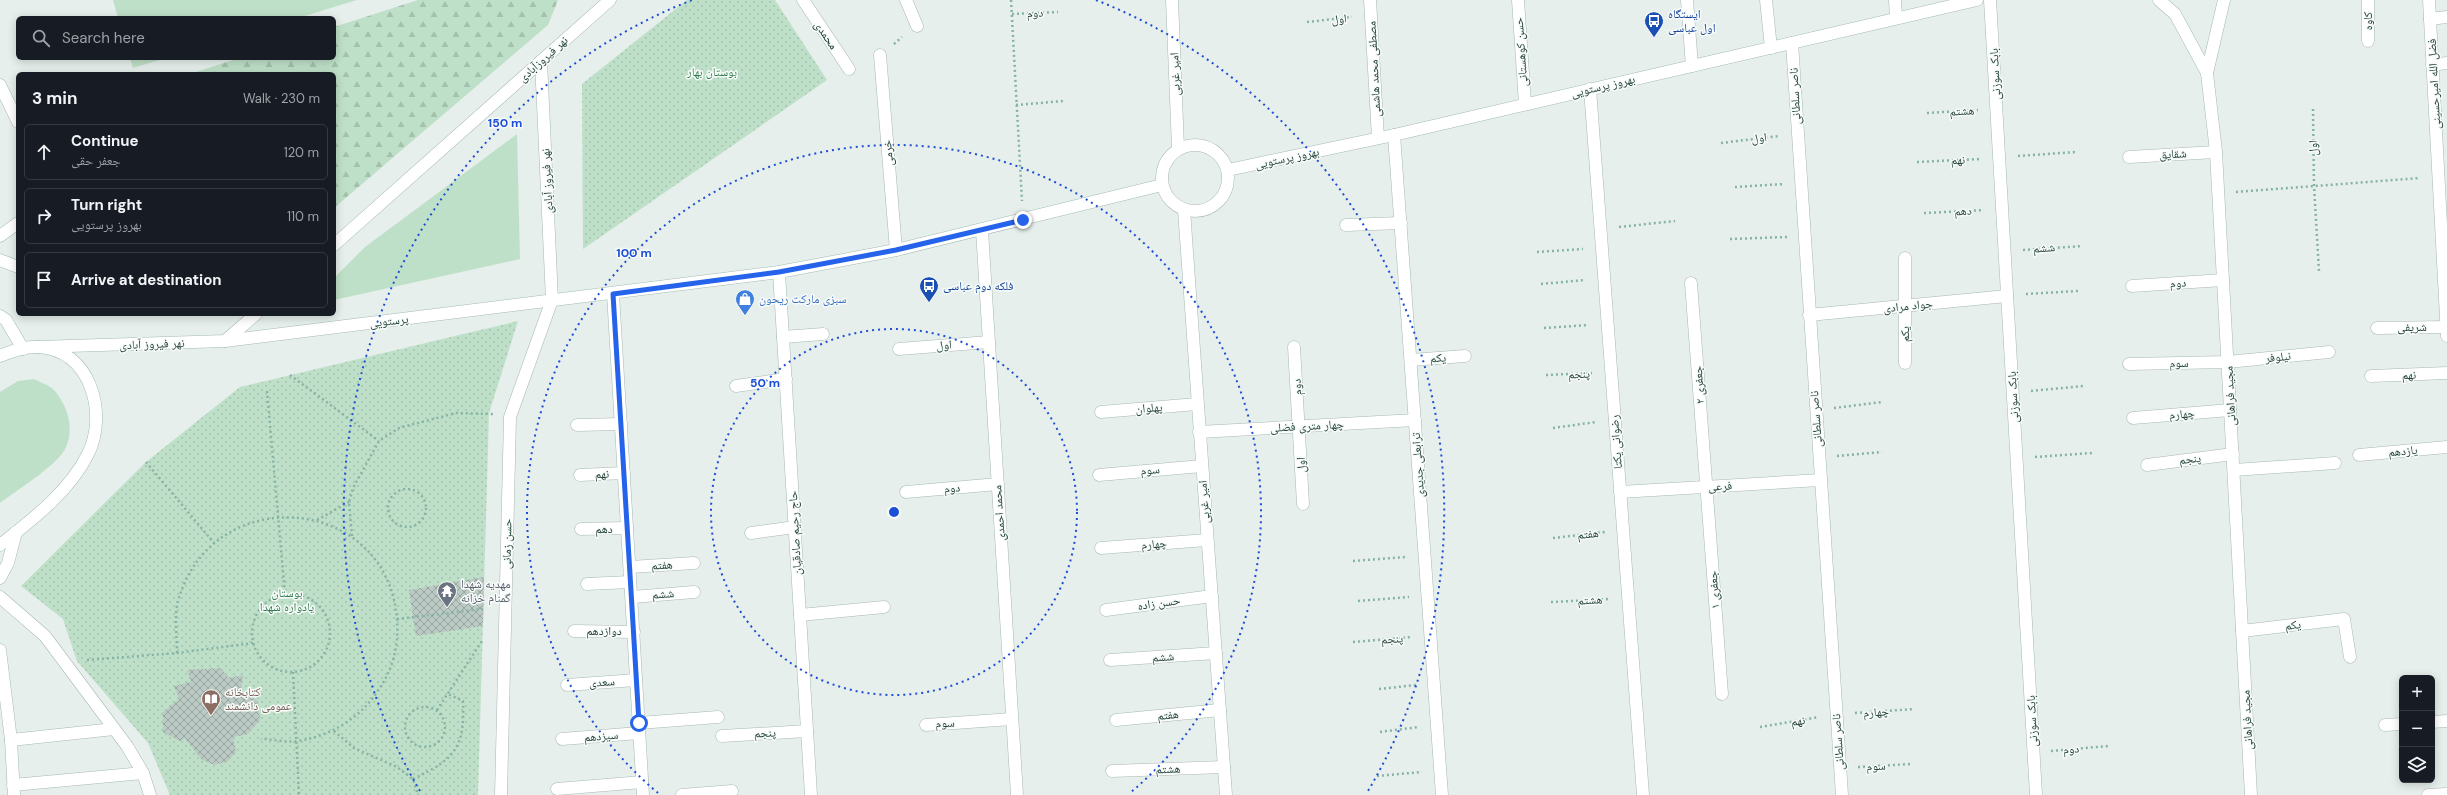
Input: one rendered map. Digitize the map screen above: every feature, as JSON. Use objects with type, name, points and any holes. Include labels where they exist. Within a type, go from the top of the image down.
[{"type":"street","name":"محمدی","points":[[802,0],[849,69]]},
{"type":"street","points":[[906,0],[917,26]]},
{"type":"street","name":"امیر غربی","points":[[1172,0],[1178,148]]},
{"type":"street","name":"مصطفی محمد هاشمی","points":[[1370,0],[1378,138]]},
{"type":"street","name":"حسن کوهستانی","points":[[1518,0],[1525,104]]},
{"type":"street","points":[[1687,0],[1692,66]]},
{"type":"street","points":[[1766,0],[1771,48]]},
{"type":"street","points":[[1895,0],[1896,18]]},
{"type":"street","name":"بهروز پرستویی","points":[[1228,170],[1394,135],[1977,0]]},
{"type":"street","name":"بابک سوزنی","points":[[1990,0],[2036,795]]},
{"type":"street","points":[[2159,0],[2174,14],[2207,73]]},
{"type":"street","name":"مجید فراهانی","points":[[2224,0],[2207,73],[2219,194],[2251,795]]},
{"type":"street","name":"کاوه","points":[[2368,0],[2368,41]]},
{"type":"street","name":"فضل الله امیرحسینی","points":[[2429,0],[2432,65],[2441,114],[2447,336]]},
{"type":"street","name":"نهر فیروزآبادی","points":[[336,243],[608,1]]},
{"type":"street","points":[[2430,19],[2447,17]]},
{"type":"street","name":"ناصر سلطانی","points":[[1792,43],[1815,410],[1842,795]]},
{"type":"street","name":"خرمی","points":[[880,55],[896,250]]},
{"type":"street","name":"نهر فیروز آبادی","points":[[541,61],[552,300]]},
{"type":"street","points":[[2432,65],[2447,63]]},
{"type":"street","points":[[0,84],[16,118]]},
{"type":"street","name":"رضوانی یکتا","points":[[1590,89],[1643,795]]},
{"type":"street","name":"ترابعلی جدیدی","points":[[1394,135],[1442,795]]},
{"type":"street","points":[[1193,144],[1208,146],[1221,156],[1228,170],[1227,188],[1218,203],[1202,211],[1184,210],[1170,200],[1162,186],[1162,171],[1168,158],[1178,148],[1193,144]]},
{"type":"street","name":"شقایق","points":[[2129,157],[2216,152]]},
{"type":"street","points":[[552,300],[613,294],[779,272],[896,250],[1162,186]]},
{"type":"street","name":"امیر غربی","points":[[1184,210],[1226,795]]},
{"type":"street","points":[[1346,225],[1401,223]]},
{"type":"street","points":[[0,236],[16,224]]},
{"type":"street","name":"محمد احمدی","points":[[982,230],[1017,795]]},
{"type":"street","points":[[1905,258],[1905,306]]},
{"type":"street","points":[[0,260],[16,266]]},
{"type":"street","name":"حاج رحیم صادقیان","points":[[779,272],[807,731],[809,795]]},
{"type":"street","name":"دوم","points":[[2132,286],[2223,280]]},
{"type":"street","name":"جعفری ۲","points":[[1691,283],[1706,487]]},
{"type":"street","points":[[613,294],[643,795]]},
{"type":"street","name":"جواد مرادی","points":[[1809,315],[2007,296]]},
{"type":"street","name":"پرستویی","points":[[225,341],[552,300]]},
{"type":"street","name":"حسن زمانی","points":[[502,795],[510,417],[552,300]]},
{"type":"street","name":"یکم","points":[[1905,306],[1905,363]]},
{"type":"street","points":[[0,316],[6,320],[23,349]]},
{"type":"street","points":[[225,341],[254,316]]},
{"type":"street","name":"شریفی","points":[[2377,328],[2446,327]]},
{"type":"street","points":[[783,337],[824,334]]},
{"type":"street","name":"نهر فیروز آبادی","points":[[0,356],[23,349],[38,347],[225,341]]},
{"type":"street","name":"اول","points":[[900,349],[989,342]]},
{"type":"street","points":[[0,545],[46,508],[65,488],[87,454],[93,440],[96,420],[92,388],[78,366],[59,352],[38,347]]},
{"type":"street","name":"دوم","points":[[1294,347],[1299,426]]},
{"type":"street","name":"نیلوفر","points":[[2228,362],[2329,352]]},
{"type":"street","name":"یکم","points":[[1411,360],[1465,356]]},
{"type":"street","name":"سوم","points":[[2130,364],[2228,362]]},
{"type":"street","name":"نهم","points":[[2371,376],[2447,373]]},
{"type":"street","points":[[736,386],[786,379]]},
{"type":"street","name":"پهلوان","points":[[1101,412],[1197,404]]},
{"type":"street","name":"چهارم","points":[[2133,418],[2230,410]]},
{"type":"street","name":"چهار متری فضلی","points":[[1199,432],[1415,420]]},
{"type":"street","points":[[577,425],[621,424]]},
{"type":"street","name":"اول","points":[[1299,426],[1303,504]]},
{"type":"street","name":"یازدهم","points":[[2359,455],[2447,447]]},
{"type":"street","name":"پنجم","points":[[2147,464],[2233,454]]},
{"type":"street","points":[[2234,470],[2335,463]]},
{"type":"street","name":"سوم","points":[[1099,475],[1202,466]]},
{"type":"street","name":"نهم","points":[[580,475],[624,473]]},
{"type":"street","name":"فرعی","points":[[1620,492],[1820,480]]},
{"type":"street","name":"دوم","points":[[906,492],[998,484]]},
{"type":"street","name":"جعفری ۱","points":[[1706,487],[1722,694]]},
{"type":"street","points":[[751,533],[795,527]]},
{"type":"street","name":"دهم","points":[[581,529],[627,528]]},
{"type":"street","points":[[0,578],[8,563],[16,532]]},
{"type":"street","name":"چهارم","points":[[1101,548],[1207,540]]},
{"type":"street","name":"هفتم","points":[[630,567],[694,563]]},
{"type":"street","points":[[587,584],[630,582]]},
{"type":"street","name":"ششم","points":[[632,597],[694,592]]},
{"type":"street","name":"حسن زاده","points":[[1106,610],[1212,596]]},
{"type":"street","points":[[0,597],[46,636],[114,729],[143,773],[150,795]]},
{"type":"street","points":[[800,615],[884,607]]},
{"type":"street","name":"یکم","points":[[2242,631],[2344,619],[2350,657]]},
{"type":"street","name":"دوازدهم","points":[[574,631],[634,632]]},
{"type":"street","points":[[0,650],[11,740],[14,790],[143,773]]},
{"type":"street","name":"ششم","points":[[1110,660],[1216,653]]},
{"type":"street","name":"سعدی","points":[[567,685],[636,680]]},
{"type":"street","name":"هفتم","points":[[1116,720],[1220,710]]},
{"type":"street","points":[[639,728],[718,717]]},
{"type":"street","name":"سوم","points":[[926,724],[1012,720]]},
{"type":"street","points":[[2435,722],[2447,721]]},
{"type":"street","points":[[2385,725],[2399,724]]},
{"type":"street","name":"سیزدهم","points":[[562,739],[639,728]]},
{"type":"street","points":[[11,740],[114,729]]},
{"type":"street","name":"پنجم","points":[[722,736],[807,731]]},
{"type":"street","name":"هشتم","points":[[1112,771],[1224,767]]},
{"type":"street","points":[[557,789],[642,782]]},
{"type":"street","points":[[682,795],[732,791]]},
{"type":"street","points":[[2428,795],[2447,794]]},
{"type":"path","points":[[1011,0],[1023,220]]},
{"type":"path","name":"دوم","points":[[1012,14],[1058,12]]},
{"type":"path","name":"اول","points":[[1307,22],[1370,16]]},
{"type":"path","points":[[880,55],[917,26]]},
{"type":"path","points":[[1016,105],[1063,101]]},
{"type":"path","name":"اول","points":[[2313,109],[2314,186]]},
{"type":"path","name":"هشتم","points":[[1927,113],[1997,110]]},
{"type":"path","name":"اول","points":[[1721,144],[1797,133]]},
{"type":"path","name":"نهم","points":[[1918,162],[2076,152]]},
{"type":"path","points":[[2219,194],[2443,176]]},
{"type":"path","points":[[1735,187],[1801,184]]},
{"type":"path","points":[[2314,186],[2319,271]]},
{"type":"path","name":"دهم","points":[[1924,213],[2002,209]]},
{"type":"path","points":[[1600,229],[1675,221]]},
{"type":"path","points":[[1730,240],[1804,236]]},
{"type":"path","name":"ششم","points":[[2005,251],[2083,246]]},
{"type":"path","points":[[1537,252],[1602,248]]},
{"type":"path","points":[[1541,284],[1604,278]]},
{"type":"path","points":[[2007,296],[2078,291]]},
{"type":"path","points":[[1544,328],[1608,324]]},
{"type":"path","name":"پنجم","points":[[1546,375],[1611,373]]},
{"type":"path","points":[[290,375],[379,440]]},
{"type":"path","points":[[2013,392],[2083,386]]},
{"type":"path","points":[[267,391],[286,594]]},
{"type":"path","points":[[1815,410],[1882,402]]},
{"type":"path","points":[[352,537],[349,502],[353,488],[379,440],[399,428],[456,413],[489,413],[510,417]]},
{"type":"path","points":[[1553,428],[1615,419]]},
{"type":"path","points":[[1819,457],[1882,452]]},
{"type":"path","points":[[2017,458],[2092,453]]},
{"type":"path","points":[[146,462],[214,543]]},
{"type":"path","points":[[400,490],[412,490],[422,497],[426,508],[425,514],[418,523],[406,527],[400,526],[390,518],[388,505],[394,493],[400,490]]},
{"type":"path","points":[[317,520],[349,502]]},
{"type":"path","points":[[177,653],[178,602],[191,570],[214,543],[244,524],[278,516],[317,520],[352,537],[379,565],[395,600],[399,639],[388,677],[366,709],[334,731],[296,741],[261,739]]},
{"type":"path","name":"هفتم","points":[[1553,538],[1623,530]]},
{"type":"path","points":[[1353,561],[1425,555]]},
{"type":"path","points":[[286,594],[298,594],[310,598],[320,606],[327,617],[330,629],[329,642],[324,653],[316,663],[305,670],[293,672],[280,670],[268,664],[259,655],[253,643],[252,630],[255,617],[263,606],[273,598],[286,594]]},
{"type":"path","points":[[1358,601],[1428,595]]},
{"type":"path","name":"هشتم","points":[[1551,602],[1628,599]]},
{"type":"path","points":[[397,619],[483,609]]},
{"type":"path","name":"پنجم","points":[[1353,642],[1431,636]]},
{"type":"path","points":[[437,710],[482,641]]},
{"type":"path","points":[[84,660],[177,653],[253,643]]},
{"type":"path","points":[[293,672],[299,795]]},
{"type":"path","points":[[1379,689],[1434,683]]},
{"type":"path","points":[[413,779],[436,768],[455,750],[464,728],[462,701],[448,694]]},
{"type":"path","points":[[425,706],[437,710],[445,721],[446,728],[440,740],[429,747],[416,745],[406,735],[405,728],[408,716],[418,708],[425,706]]},
{"type":"path","name":"چهارم","points":[[1836,714],[1915,709]]},
{"type":"path","name":"نهم","points":[[1760,727],[1836,714]]},
{"type":"path","points":[[1380,732],[1437,725]]},
{"type":"path","points":[[334,731],[354,748],[397,767],[413,779],[418,795]]},
{"type":"path","name":"دوم","points":[[2034,752],[2108,746]]},
{"type":"path","name":"سوم","points":[[1840,768],[1911,764]]},
{"type":"path","points":[[1377,776],[1440,770]]},
{"type":"green space","points":[[113,0],[357,0],[305,16],[117,16]]},
{"type":"green space","points":[[418,0],[558,0],[548,25],[336,206],[336,72],[196,72],[233,60],[336,60],[336,26]]},
{"type":"green space","name":"بوستان بهار","points":[[687,0],[775,0],[827,80],[583,249],[582,84]]},
{"type":"green space","points":[[131,60],[159,60],[133,68]]},
{"type":"green space","points":[[517,134],[520,259],[336,300],[336,276],[365,247]]},
{"type":"green space","name":"بوستان یادواره شهدا","points":[[518,321],[489,413],[478,795],[170,795],[148,743],[77,661],[63,619],[21,586],[146,462],[240,387]]},
{"type":"green space","points":[[34,379],[53,389],[63,403],[69,418],[70,427],[68,443],[64,451],[52,464],[0,503],[0,392],[18,381]]},
{"type":"building","name":"مهدیه شهدا گمنام خزانه","points":[[484,577],[483,626],[416,636],[409,590]]},
{"type":"building","name":"کتابخانه عمومی دانشمند","points":[[220,668],[229,678],[243,675],[241,691],[258,701],[260,720],[248,734],[233,737],[236,752],[228,761],[215,765],[202,760],[185,739],[179,741],[163,732],[163,712],[179,699],[174,686],[191,682],[187,670]]},
{"type":"place","name":"ایستگاه اول عباسی","points":[[1654,38]]},
{"type":"place","name":"فلکه دوم عباسی","points":[[929,303]]},
{"type":"place","name":"سبزی مارکت ریحون","points":[[745,316]]},
{"type":"place","name":"مهدیه شهدا گمنام خزانه","points":[[447,608]]},
{"type":"place","name":"کتابخانه عمومی دانشمند","points":[[211,716]]},
{"type":"route","points":[[639,723],[613,294],[779,272],[896,250],[1023,220]]}]
